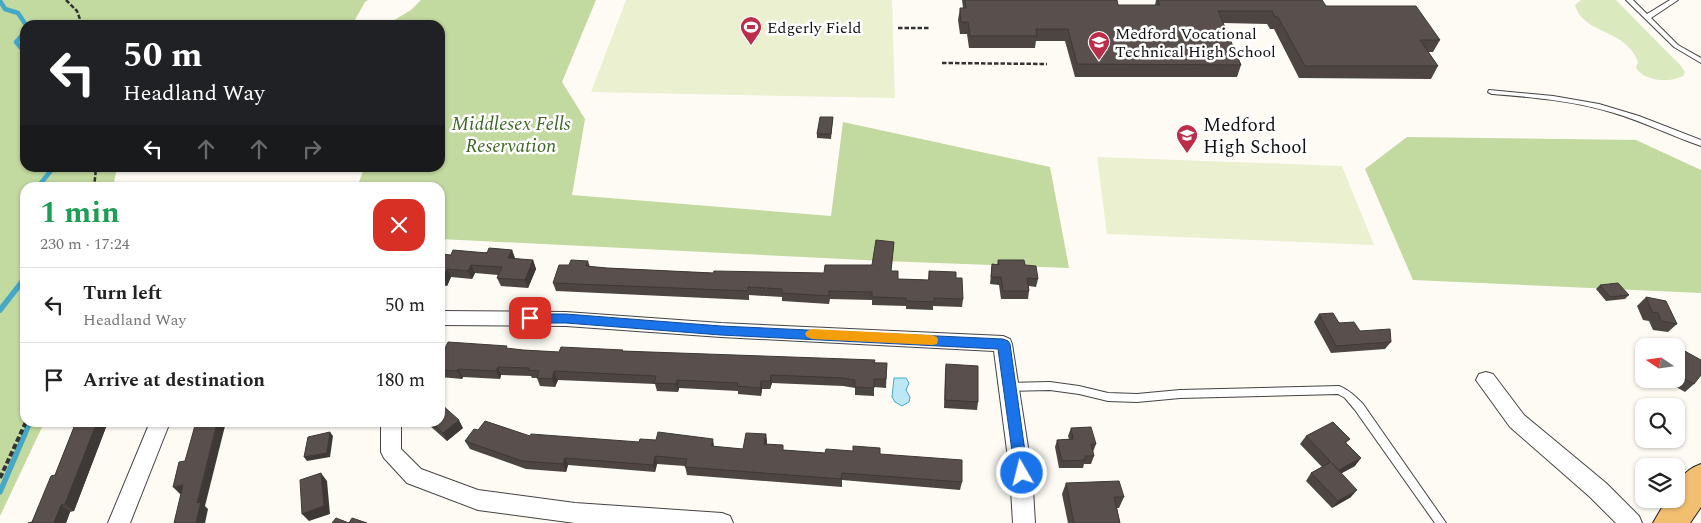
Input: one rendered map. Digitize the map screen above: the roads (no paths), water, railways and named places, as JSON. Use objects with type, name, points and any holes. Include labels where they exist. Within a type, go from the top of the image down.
[{"type":"main road","points":[[1670,523],[1701,479]]},
{"type":"street","points":[[445,318],[566,319],[721,330],[1003,344],[1022,473],[1024,523]]},
{"type":"street","points":[[1486,380],[1517,421],[1598,490],[1631,523]]},
{"type":"street","points":[[120,523],[158,427]]},
{"type":"street","points":[[391,427],[390,452],[414,476],[478,500],[575,513],[722,523]]},
{"type":"lane","points":[[1629,0],[1676,46],[1701,61]]},
{"type":"lane","points":[[1646,17],[1675,0]]},
{"type":"lane","points":[[1492,92],[1548,97],[1613,110],[1701,143]]},
{"type":"lane","points":[[1010,388],[1050,386],[1108,397],[1137,398],[1180,394],[1339,390],[1348,395],[1359,407],[1441,523]]},
{"type":"water","points":[[894,378],[906,378],[909,383],[906,390],[910,397],[909,402],[902,406],[895,402],[892,397]]},
{"type":"waterway","points":[[0,1],[5,9],[18,13],[23,20]]},
{"type":"waterway","points":[[20,38],[16,42],[20,47]]},
{"type":"waterway","points":[[42,182],[50,172]]},
{"type":"waterway","points":[[0,310],[20,284]]},
{"type":"waterway","points":[[0,492],[28,427]]},
{"type":"place","name":"Edgerly Field","points":[[751,46]]},
{"type":"place","name":"Medford Vocational Technical High School","points":[[1099,61]]},
{"type":"place","name":"Medford High School","points":[[1187,154]]},
{"type":"park label","name":"Middlesex Fells Reservation","points":[[511,134]]}]
